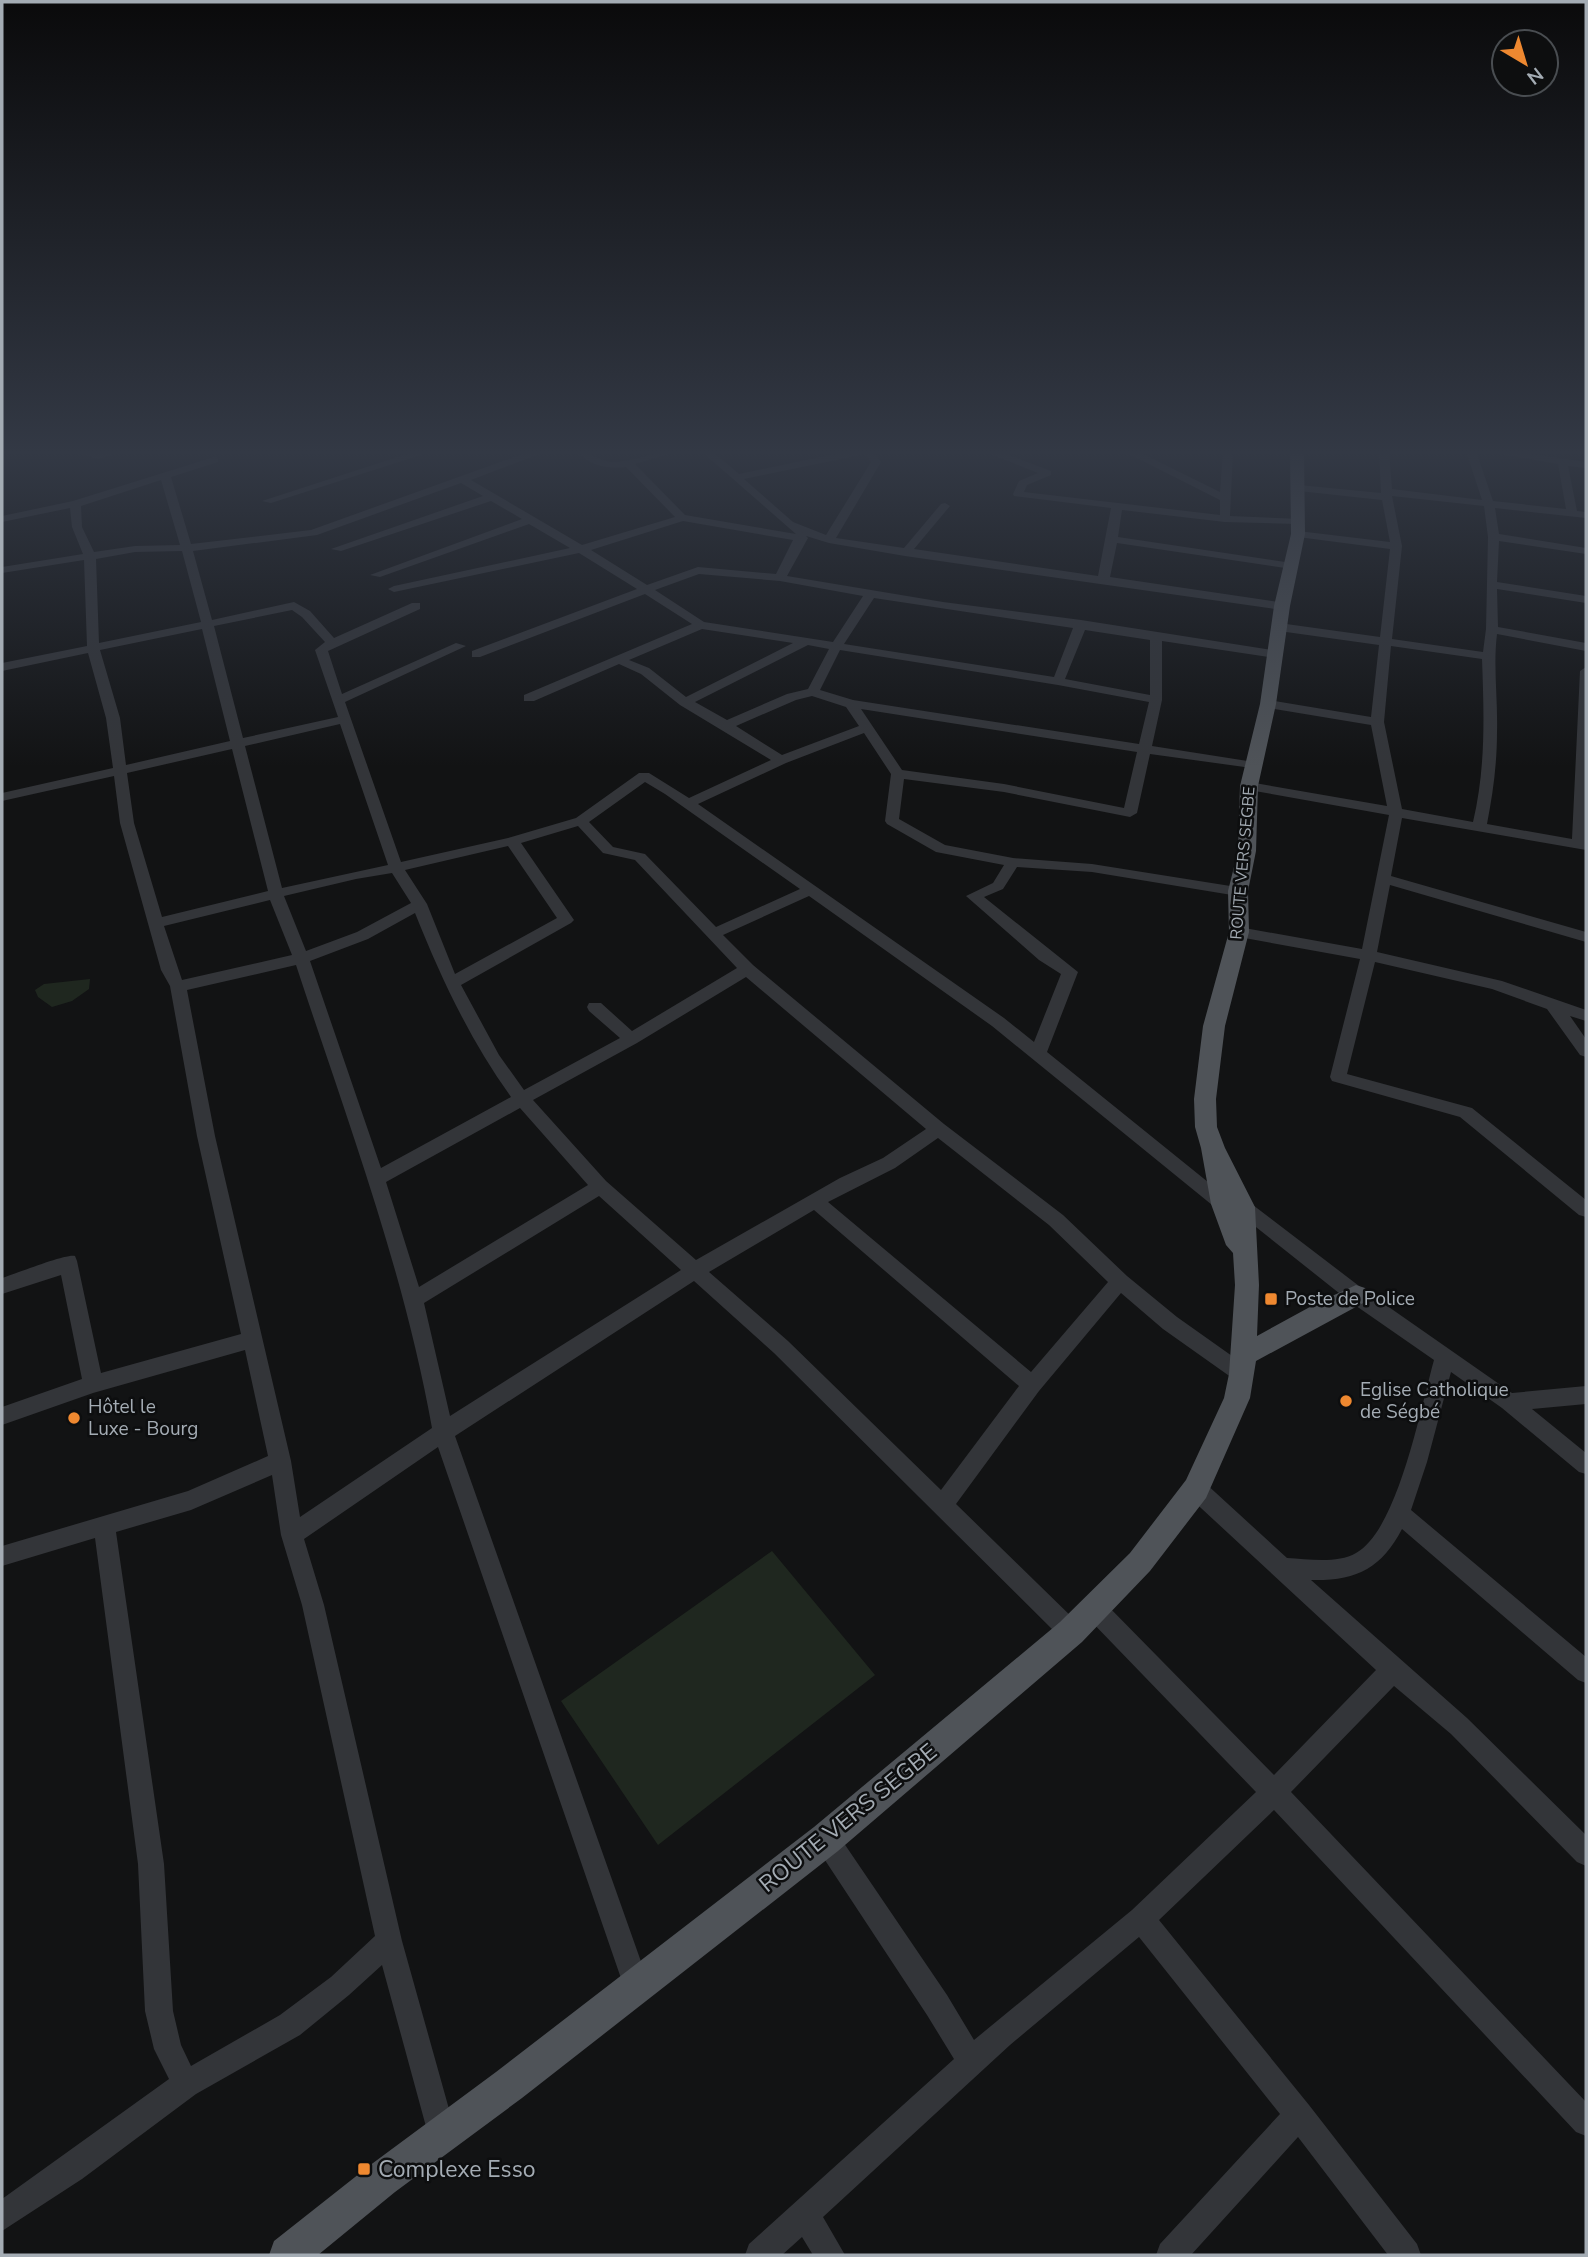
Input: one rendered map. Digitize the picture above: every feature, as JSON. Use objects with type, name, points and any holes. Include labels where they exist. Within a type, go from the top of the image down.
[{"type":"main road","name":"ROUTE VERS SEGBE","points":[[288,2255],[826,1839],[1071,1632],[1140,1562],[1196,1489],[1237,1398],[1244,1364],[1247,1268],[1233,1206],[1206,1127],[1205,1099],[1214,1026],[1239,932],[1238,891],[1247,851],[1249,786],[1268,704],[1282,606],[1293,556]]},
{"type":"main road","points":[[1244,1364],[1326,1308],[1356,1295]]},
{"type":"street","points":[[2,570],[94,556]]},
{"type":"street","points":[[188,556],[276,895],[302,960],[376,1179],[413,1300],[433,1377],[443,1432],[637,1987]]},
{"type":"street","points":[[376,575],[428,556]]},
{"type":"street","points":[[394,589],[542,556]]},
{"type":"street","points":[[594,556],[701,625],[1058,681],[1156,700]]},
{"type":"street","points":[[780,578],[791,556]]},
{"type":"street","points":[[929,556],[1282,606]]},
{"type":"street","points":[[1103,581],[1108,556]]},
{"type":"street","points":[[1228,556],[1292,566]]},
{"type":"street","points":[[1395,556],[1377,722],[1396,814],[1369,956],[1338,1077],[1466,1112],[1586,1210]]},
{"type":"street","points":[[1479,826],[1488,787],[1491,730],[1488,656],[1492,629],[1493,556]]},
{"type":"street","points":[[90,557],[93,647],[113,718],[128,823],[169,970],[178,986],[206,1136],[280,1461],[292,1535],[313,1605],[389,1941],[442,2134]]},
{"type":"street","points":[[476,654],[698,570],[780,578],[870,594],[1275,654]]},
{"type":"street","points":[[1491,585],[1586,600]]},
{"type":"street","points":[[813,692],[836,646],[870,594]]},
{"type":"street","points":[[2,667],[294,606],[306,614],[332,643]]},
{"type":"street","points":[[416,606],[321,650],[396,869],[419,904],[452,983],[492,1058],[522,1099],[600,1186],[781,1347],[1071,1632]]},
{"type":"street","points":[[1058,681],[1081,624]]},
{"type":"street","points":[[529,698],[701,625]]},
{"type":"street","points":[[1279,627],[1488,656]]},
{"type":"street","points":[[1492,629],[1586,647]]},
{"type":"street","points":[[898,774],[1004,788],[1130,813],[1156,700],[1156,635]]},
{"type":"street","points":[[685,702],[807,641]]},
{"type":"street","points":[[339,700],[460,646]]},
{"type":"street","points":[[619,660],[645,671],[685,702],[781,760]]},
{"type":"street","points":[[1249,786],[1583,845],[1586,671]]},
{"type":"street","points":[[726,726],[792,697],[813,692],[851,704],[1254,766]]},
{"type":"street","points":[[851,704],[898,774],[892,821],[941,849],[1013,862],[1092,868],[1238,891]]},
{"type":"street","points":[[1268,704],[1377,722]]},
{"type":"street","points":[[2,797],[119,771],[168,757],[346,719]]},
{"type":"street","points":[[688,804],[781,760],[865,728]]},
{"type":"street","points":[[158,923],[356,874],[396,869],[581,821],[644,776],[811,890],[1038,1053],[1091,1099],[1233,1206],[1356,1295],[1446,1355],[1586,1465]]},
{"type":"street","points":[[581,821],[608,850],[640,856],[747,969],[938,1129],[1056,1220],[1120,1281],[1170,1323],[1244,1364]]},
{"type":"street","points":[[452,983],[566,920],[512,841]]},
{"type":"street","points":[[1013,862],[998,886],[973,896],[1045,956],[1070,972],[1038,1053]]},
{"type":"street","points":[[1384,879],[1586,937]]},
{"type":"street","points":[[715,933],[811,890]]},
{"type":"street","points":[[178,986],[302,960],[369,935],[394,922],[419,904]]},
{"type":"street","points":[[1239,932],[1369,956],[1496,985],[1586,1016]]},
{"type":"street","points":[[376,1179],[631,1039],[747,969]]},
{"type":"street","points":[[1554,1006],[1586,1051]]},
{"type":"street","points":[[595,1007],[631,1039]]},
{"type":"street","points":[[292,1535],[443,1432],[694,1271],[846,1183],[889,1163],[938,1129]]},
{"type":"street","points":[[413,1300],[600,1186]]},
{"type":"street","points":[[816,1202],[1031,1385]]},
{"type":"street","points":[[2,1286],[55,1269],[68,1261],[93,1384]]},
{"type":"street","points":[[942,1506],[1031,1385],[1120,1281]]},
{"type":"street","points":[[2,1416],[93,1384],[251,1340]]},
{"type":"street","points":[[1284,1568],[1324,1571],[1347,1566],[1371,1556],[1385,1541],[1400,1514],[1446,1355]]},
{"type":"street","points":[[1509,1402],[1586,1395]]},
{"type":"street","points":[[2,1556],[191,1500],[280,1461]]},
{"type":"street","points":[[1196,1489],[1393,1670],[1459,1726],[1586,1853]]},
{"type":"street","points":[[1400,1514],[1586,1672]]},
{"type":"street","points":[[104,1525],[151,1864],[159,2011],[168,2049],[186,2084]]},
{"type":"street","points":[[1095,1609],[1586,2122]]},
{"type":"street","points":[[760,2255],[971,2062],[1141,1919],[1273,1793],[1393,1670]]},
{"type":"street","points":[[826,1839],[937,2005],[971,2062]]},
{"type":"street","points":[[1141,1919],[1299,2115],[1406,2255]]},
{"type":"street","points":[[2,2216],[112,2139],[154,2104],[290,2025],[340,1986],[389,1941]]},
{"type":"street","points":[[1171,2255],[1299,2115]]},
{"type":"street","points":[[805,2214],[830,2255]]},
{"type":"shaded area","points":[[90,979],[89,989],[72,1001],[52,1007],[38,997],[35,990],[44,984]]},
{"type":"shaded area","points":[[772,1551],[875,1675],[658,1845],[561,1701]]},
{"type":"place","name":"Poste de Police","points":[[1271,1299]]},
{"type":"place","name":"Eglise Catholique de Ségbé","points":[[1346,1401]]},
{"type":"place","name":"Hôtel le Luxe - Bourg","points":[[74,1418]]},
{"type":"place","name":"Complexe Esso","points":[[364,2169]]}]
